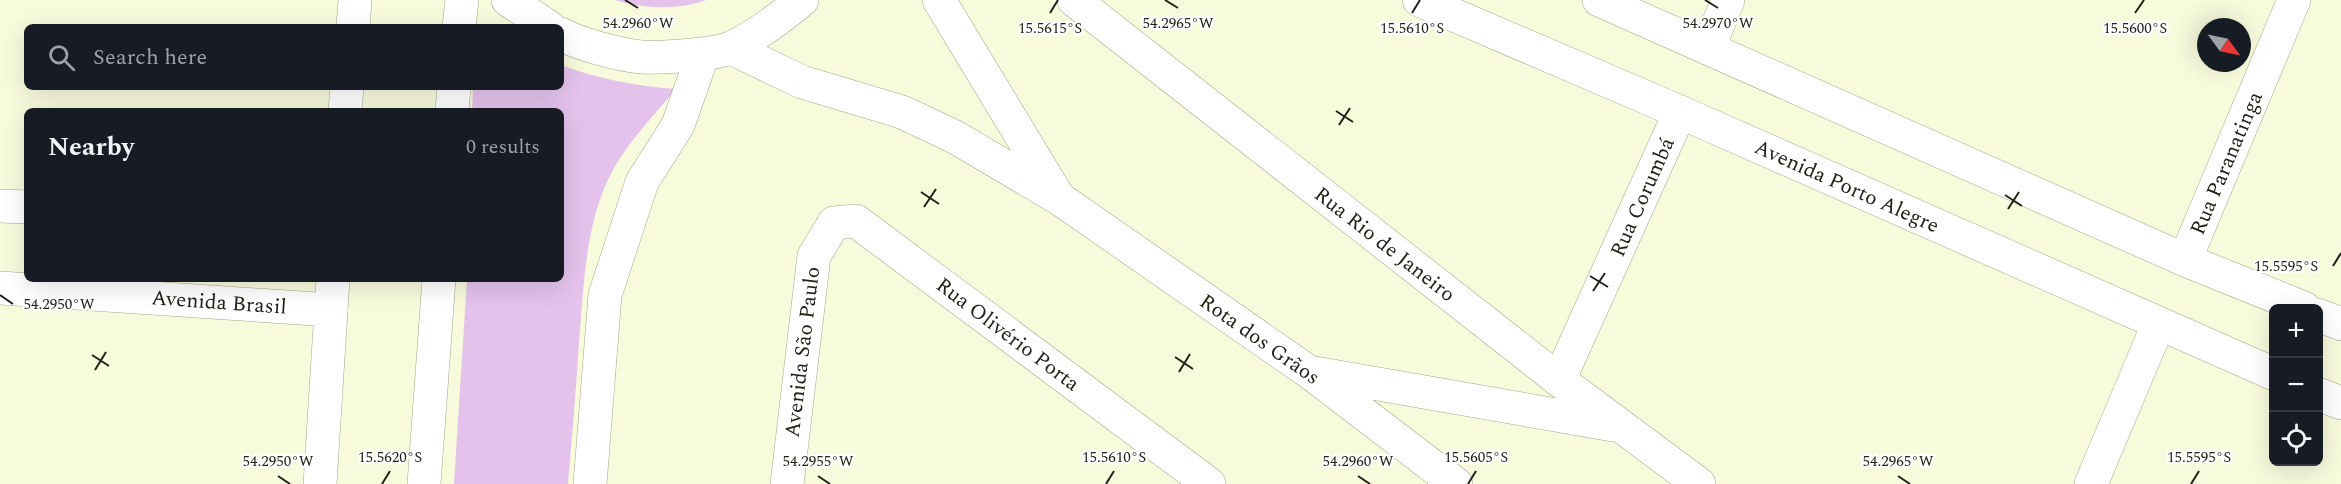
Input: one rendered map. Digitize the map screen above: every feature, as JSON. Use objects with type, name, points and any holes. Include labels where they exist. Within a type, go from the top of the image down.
[{"type":"main road","points":[[353,24],[355,0]]},
{"type":"main road","points":[[459,24],[462,0]]},
{"type":"main road","points":[[508,0],[544,24]]},
{"type":"main road","points":[[564,36],[572,41],[641,57],[717,51],[777,21],[802,0]]},
{"type":"main road","name":"Rota dos Grãos","points":[[939,0],[1059,199]]},
{"type":"main road","name":"Rua Rio de Janeiro","points":[[1074,0],[1559,381],[1699,484]]},
{"type":"main road","name":"Avenida Porto Alegre","points":[[1419,0],[1680,112],[2158,325],[2269,372]]},
{"type":"main road","points":[[1599,0],[2185,260],[2292,304]]},
{"type":"main road","points":[[1708,47],[1728,0]]},
{"type":"main road","name":"Rua Paranatinga","points":[[2185,260],[2294,0]]},
{"type":"main road","points":[[590,484],[605,295],[642,182],[678,125],[717,51]]},
{"type":"main road","name":"Rota dos Grãos","points":[[717,51],[801,82],[902,112],[955,137],[1059,199],[1308,372],[1456,484]]},
{"type":"main road","points":[[345,108],[347,90]]},
{"type":"main road","points":[[452,108],[454,90]]},
{"type":"main road","name":"Rua Corumbá","points":[[1559,381],[1680,112]]},
{"type":"main road","points":[[0,206],[24,207]]},
{"type":"main road","name":"Rua Olivério Porta","points":[[814,256],[834,223],[856,221],[1209,484]]},
{"type":"main road","name":"Avenida São Paulo","points":[[787,484],[814,256]]},
{"type":"main road","points":[[424,484],[439,282]]},
{"type":"main road","name":"Avenida Brasil","points":[[0,288],[332,294]]},
{"type":"main road","points":[[320,484],[332,294]]},
{"type":"main road","points":[[2323,317],[2341,324]]},
{"type":"main road","points":[[2091,484],[2158,325]]},
{"type":"main road","points":[[1308,372],[1620,426]]},
{"type":"main road","points":[[2323,396],[2341,403]]},
{"type":"main road","points":[[1412,451],[1434,484]]},
{"type":"shaded area","points":[[615,0],[706,0],[672,7],[660,7]]},
{"type":"shaded area","points":[[564,66],[618,81],[676,89],[621,157],[604,188],[597,209],[585,275],[568,484],[454,484],[467,282],[564,282],[564,108],[472,108],[473,90],[564,90]]}]
